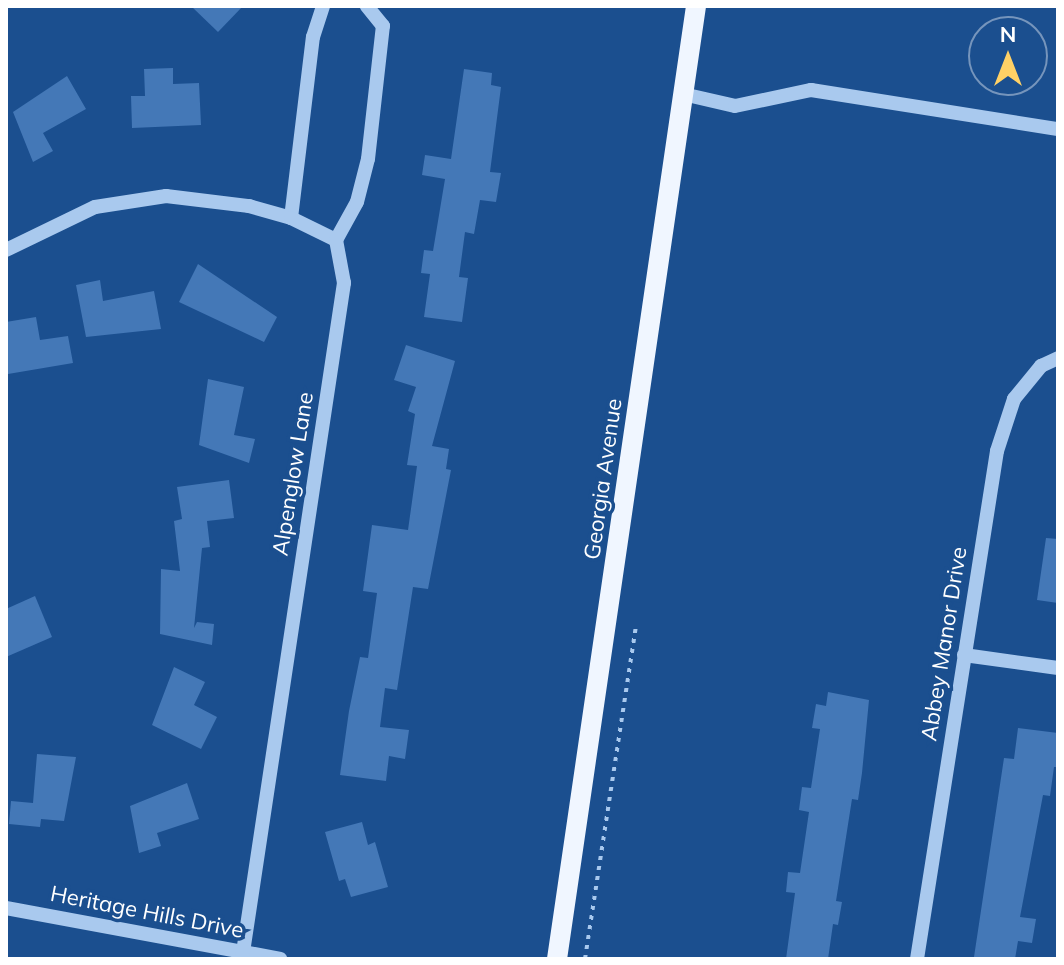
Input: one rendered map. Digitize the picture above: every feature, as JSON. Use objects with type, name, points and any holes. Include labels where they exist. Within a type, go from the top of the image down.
[{"type":"main road","name":"Georgia Avenue","points":[[557,959],[696,6]]},
{"type":"street","points":[[291,218],[311,53],[323,6]]},
{"type":"street","points":[[6,250],[95,207],[166,196],[249,206],[291,218],[336,240],[357,202],[368,159],[383,26],[367,6]]},
{"type":"street","points":[[683,94],[735,106],[811,90],[1058,129]]},
{"type":"street","name":"Alpenglow Lane","points":[[243,956],[344,283],[336,240]]},
{"type":"street","name":"Abbey Manor Drive","points":[[917,959],[964,655],[1005,422],[1014,399],[1041,366],[1058,358]]},
{"type":"street","points":[[964,655],[1058,668]]},
{"type":"street","name":"Heritage Hills Drive","points":[[6,908],[243,956],[280,959]]},
{"type":"path","points":[[585,959],[636,625]]},
{"type":"building","points":[[191,6],[243,6],[218,32]]},
{"type":"building","points":[[173,68],[173,84],[199,83],[201,125],[132,128],[131,96],[145,96],[144,69]]},
{"type":"building","points":[[464,69],[492,73],[491,85],[501,87],[490,172],[501,173],[496,202],[480,200],[474,234],[465,232],[459,277],[468,278],[462,322],[424,317],[430,274],[421,273],[424,250],[433,251],[445,179],[422,175],[425,155],[451,159]]},
{"type":"building","points":[[67,76],[86,109],[43,133],[53,151],[33,162],[13,112]]},
{"type":"building","points":[[198,264],[277,317],[264,342],[179,302]]},
{"type":"building","points":[[100,280],[103,301],[154,291],[161,329],[86,337],[76,285]]},
{"type":"building","points":[[36,317],[40,340],[68,336],[73,363],[8,374],[6,322]]},
{"type":"building","points":[[406,345],[455,361],[432,446],[449,449],[446,469],[451,470],[428,589],[413,587],[397,690],[385,688],[380,727],[409,730],[405,759],[389,756],[386,781],[340,775],[360,657],[368,658],[377,593],[363,591],[372,525],[408,530],[417,466],[407,465],[415,414],[408,411],[416,387],[394,380]]},
{"type":"building","points":[[208,379],[244,387],[234,435],[255,439],[249,463],[199,445]]},
{"type":"building","points":[[229,480],[234,518],[207,521],[210,547],[202,548],[194,628],[197,622],[214,624],[212,645],[160,634],[161,569],[180,571],[174,521],[182,519],[177,487]]},
{"type":"building","points":[[1046,538],[1058,539],[1058,603],[1037,600]]},
{"type":"building","points":[[35,596],[52,637],[6,657],[6,609]]},
{"type":"building","points":[[174,667],[205,682],[194,705],[217,717],[201,749],[152,725]]},
{"type":"building","points":[[828,692],[869,700],[858,800],[852,799],[836,901],[842,902],[838,925],[833,924],[828,959],[786,959],[795,893],[786,892],[788,872],[800,873],[809,812],[799,810],[802,787],[811,788],[820,729],[812,728],[816,704],[826,706]]},
{"type":"building","points":[[1018,728],[1058,733],[1058,767],[1054,767],[1050,796],[1043,795],[1020,917],[1036,919],[1032,943],[1018,941],[1015,959],[974,957],[1004,758],[1014,759]]},
{"type":"building","points":[[37,754],[76,757],[64,821],[41,819],[40,827],[9,824],[11,801],[33,803]]},
{"type":"building","points":[[187,783],[199,819],[157,833],[161,846],[139,853],[130,806]]},
{"type":"building","points":[[362,822],[368,845],[375,842],[388,887],[351,897],[345,879],[339,881],[325,832]]}]
